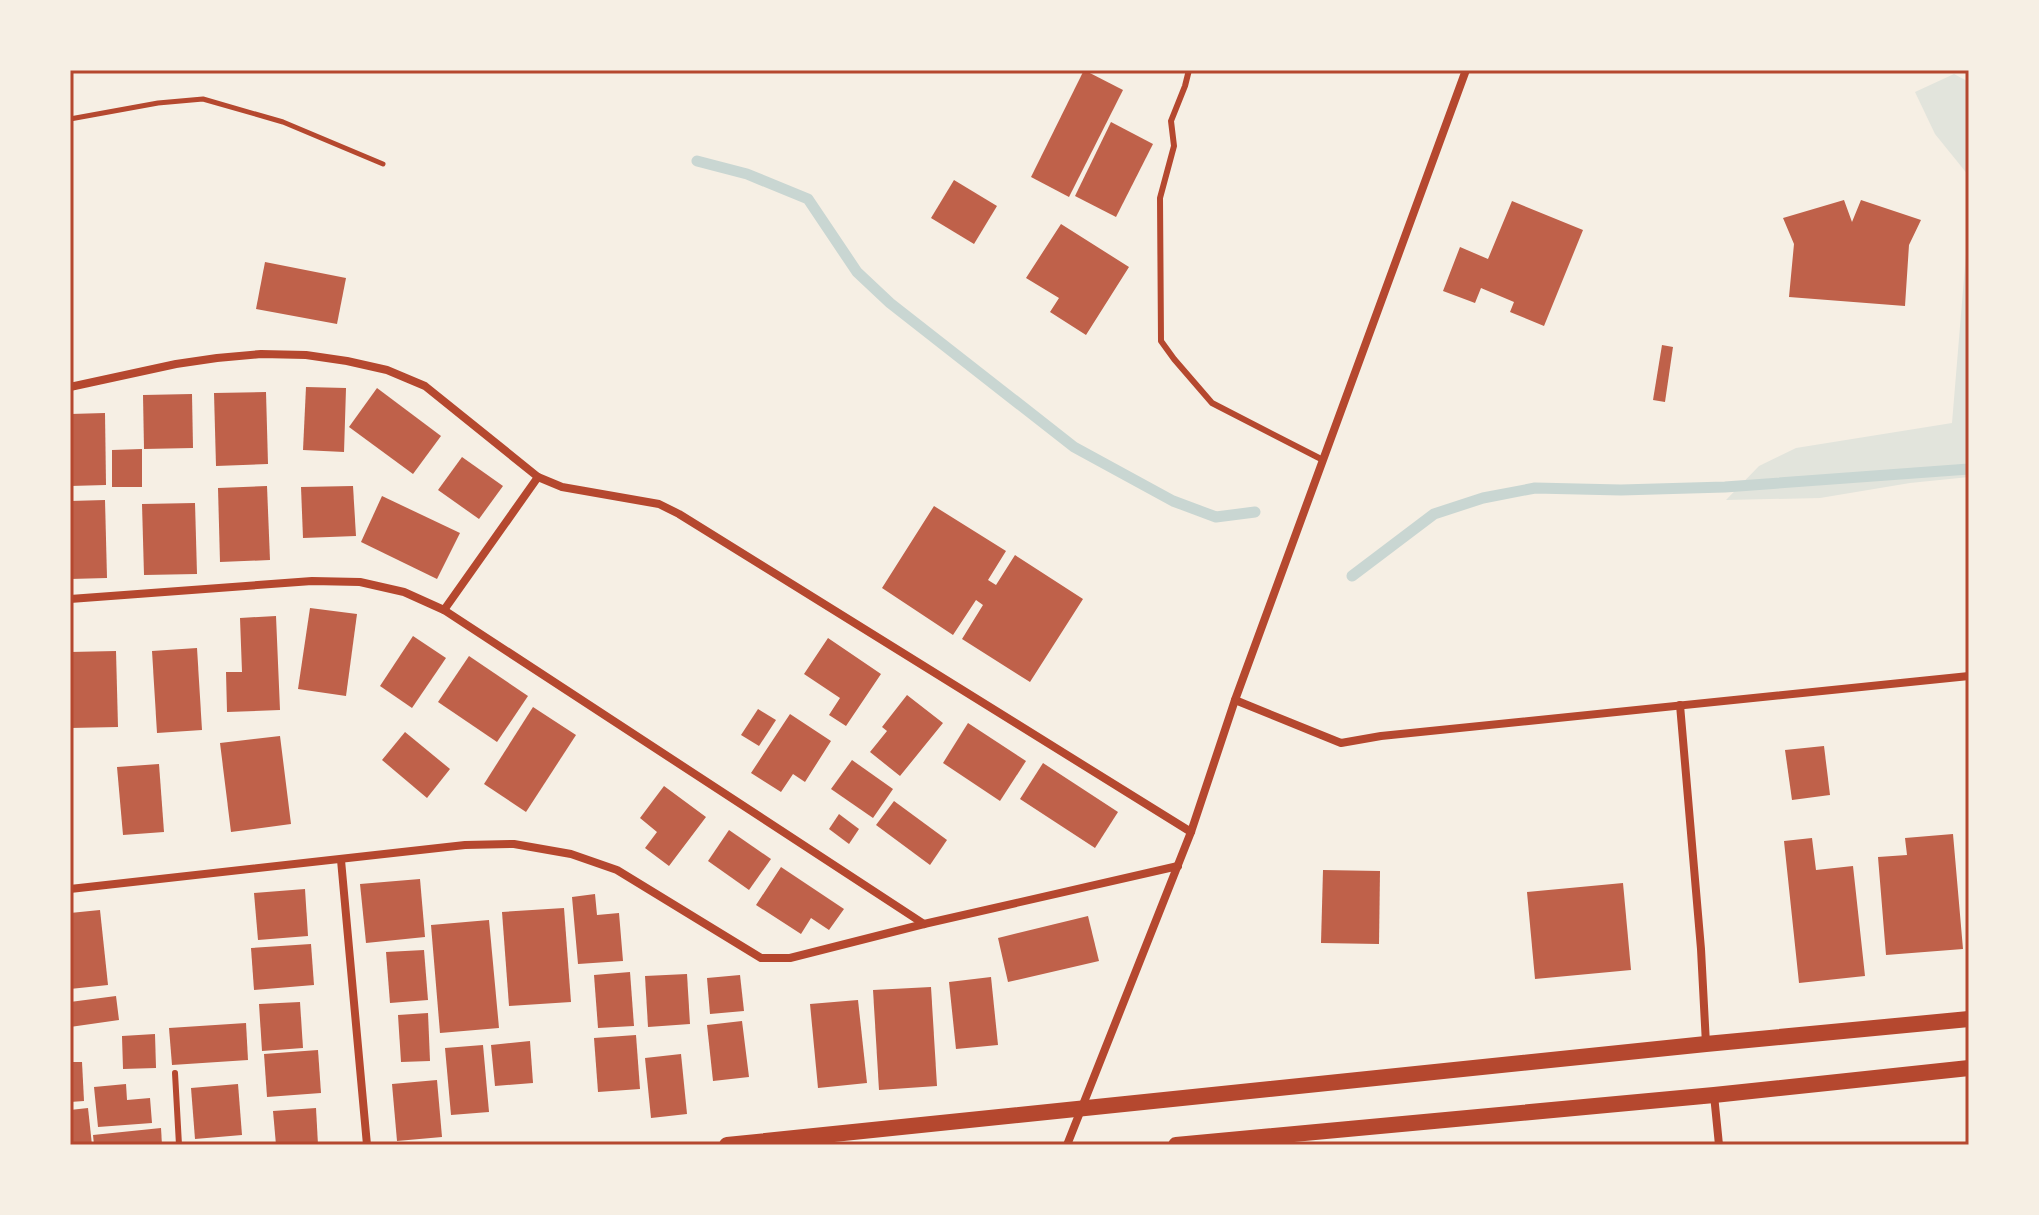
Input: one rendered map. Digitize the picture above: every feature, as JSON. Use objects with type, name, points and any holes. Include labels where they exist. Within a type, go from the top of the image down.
[{"type":"main road","points":[[727,1145],[1969,1019]]},
{"type":"main road","points":[[1176,1145],[1969,1068]]},
{"type":"street","points":[[1067,1145],[1191,832],[1235,700],[1466,70]]},
{"type":"street","points":[[70,387],[176,364],[261,354],[306,355],[387,370],[425,386],[538,477],[562,487],[659,504],[679,514],[1191,832]]},
{"type":"street","points":[[444,610],[538,477]]},
{"type":"street","points":[[70,599],[312,581],[360,582],[404,592],[444,610],[924,924]]},
{"type":"street","points":[[1235,700],[1341,743],[1381,736],[1969,676]]},
{"type":"street","points":[[1680,705],[1706,1044]]},
{"type":"street","points":[[70,889],[465,845],[514,844],[571,854],[617,870],[761,958],[790,958],[1178,866]]},
{"type":"street","points":[[341,860],[367,1145]]},
{"type":"street","points":[[1714,1095],[1719,1145]]},
{"type":"lane","points":[[1189,70],[1171,121],[1174,146],[1160,198],[1161,341],[1212,403],[1323,460]]},
{"type":"lane","points":[[175,1073],[179,1145]]},
{"type":"path","points":[[70,119],[158,103],[203,99],[283,122],[383,164]]},
{"type":"shaded area","points":[[1954,74],[1969,82],[1969,176],[1935,134],[1915,92]]},
{"type":"shaded area","points":[[1969,218],[1969,477],[1820,498],[1726,500],[1759,466],[1796,448],[1952,423]]},
{"type":"building","points":[[1084,70],[1123,90],[1069,197],[1031,177]]},
{"type":"building","points":[[1111,122],[1153,144],[1116,217],[1075,196]]},
{"type":"building","points":[[954,180],[997,206],[974,244],[931,218]]},
{"type":"building","points":[[1844,200],[1852,222],[1861,200],[1921,220],[1909,245],[1905,306],[1789,297],[1794,244],[1783,218]]},
{"type":"building","points":[[1512,201],[1583,230],[1544,326],[1510,312],[1514,302],[1481,288],[1475,303],[1443,291],[1460,247],[1488,259]]},
{"type":"building","points":[[1061,224],[1129,267],[1086,335],[1050,312],[1059,298],[1026,278]]},
{"type":"building","points":[[265,262],[346,278],[337,324],[256,309]]},
{"type":"building","points":[[1662,345],[1673,347],[1665,402],[1653,400]]},
{"type":"building","points":[[306,387],[346,388],[344,452],[303,450]]},
{"type":"building","points":[[377,388],[441,436],[413,474],[349,427]]},
{"type":"building","points":[[266,392],[268,464],[216,466],[214,393]]},
{"type":"building","points":[[192,394],[193,448],[144,449],[143,395]]},
{"type":"building","points":[[105,413],[106,485],[70,486],[70,414]]},
{"type":"building","points":[[142,449],[142,487],[112,487],[112,450]]},
{"type":"building","points":[[462,457],[503,486],[479,519],[438,490]]},
{"type":"building","points":[[267,486],[270,560],[220,562],[218,488]]},
{"type":"building","points":[[353,486],[356,536],[303,538],[301,487]]},
{"type":"building","points":[[382,496],[460,533],[437,579],[361,542]]},
{"type":"building","points":[[105,500],[107,578],[70,579],[70,501]]},
{"type":"building","points":[[195,503],[197,574],[144,575],[142,504]]},
{"type":"building","points":[[934,506],[1006,551],[988,580],[996,585],[1015,555],[1083,599],[1030,682],[962,639],[983,605],[976,600],[953,635],[882,588]]},
{"type":"building","points":[[310,608],[357,614],[346,696],[298,689]]},
{"type":"building","points":[[276,616],[280,710],[227,712],[226,672],[242,672],[240,618]]},
{"type":"building","points":[[413,636],[446,658],[412,708],[380,686]]},
{"type":"building","points":[[828,638],[881,674],[846,726],[829,715],[840,698],[804,674]]},
{"type":"building","points":[[197,648],[202,730],[157,733],[152,651]]},
{"type":"building","points":[[116,651],[118,727],[70,728],[70,652]]},
{"type":"building","points":[[469,656],[528,696],[497,742],[438,702]]},
{"type":"building","points":[[907,695],[943,723],[900,776],[870,752],[887,731],[882,727]]},
{"type":"building","points":[[533,707],[576,735],[526,812],[484,784]]},
{"type":"building","points":[[758,709],[776,720],[759,746],[741,735]]},
{"type":"building","points":[[790,714],[831,741],[805,782],[793,774],[781,792],[751,773]]},
{"type":"building","points":[[968,723],[1026,761],[1000,801],[943,763]]},
{"type":"building","points":[[405,732],[450,769],[427,798],[382,760]]},
{"type":"building","points":[[280,736],[291,824],[231,832],[220,743]]},
{"type":"building","points":[[1824,746],[1830,795],[1792,800],[1785,750]]},
{"type":"building","points":[[852,760],[893,789],[873,818],[831,789]]},
{"type":"building","points":[[1043,763],[1118,812],[1095,848],[1020,799]]},
{"type":"building","points":[[159,764],[164,832],[123,835],[117,767]]},
{"type":"building","points":[[664,786],[706,817],[669,866],[645,848],[657,832],[640,818]]},
{"type":"building","points":[[894,801],[947,840],[930,865],[876,825]]},
{"type":"building","points":[[839,814],[859,829],[849,844],[829,829]]},
{"type":"building","points":[[729,830],[771,859],[749,890],[708,861]]},
{"type":"building","points":[[1953,834],[1963,949],[1886,955],[1878,857],[1907,855],[1905,838]]},
{"type":"building","points":[[1812,838],[1816,870],[1853,866],[1865,976],[1799,983],[1784,841]]},
{"type":"building","points":[[781,867],[844,909],[829,930],[811,918],[801,934],[756,905]]},
{"type":"building","points":[[1323,870],[1380,871],[1379,944],[1321,943]]},
{"type":"building","points":[[420,879],[425,937],[366,943],[360,884]]},
{"type":"building","points":[[1623,883],[1631,970],[1535,979],[1527,892]]},
{"type":"building","points":[[305,889],[308,936],[258,940],[254,893]]},
{"type":"building","points":[[595,894],[597,915],[619,913],[623,961],[578,964],[572,897]]},
{"type":"building","points":[[564,908],[571,1002],[509,1006],[502,912]]},
{"type":"building","points":[[100,910],[108,985],[70,989],[70,913]]},
{"type":"building","points":[[1088,916],[1099,961],[1008,982],[998,938]]},
{"type":"building","points":[[489,920],[499,1028],[440,1033],[431,925]]},
{"type":"building","points":[[311,944],[314,985],[254,990],[251,948]]},
{"type":"building","points":[[424,950],[428,1000],[390,1003],[386,952]]},
{"type":"building","points":[[630,972],[634,1026],[598,1028],[594,975]]},
{"type":"building","points":[[687,974],[690,1024],[648,1027],[645,976]]},
{"type":"building","points":[[740,975],[744,1011],[710,1014],[707,978]]},
{"type":"building","points":[[991,977],[998,1045],[956,1049],[949,982]]},
{"type":"building","points":[[931,987],[937,1086],[879,1090],[873,990]]},
{"type":"building","points":[[116,996],[119,1020],[70,1027],[70,1002]]},
{"type":"building","points":[[858,1000],[867,1083],[818,1088],[810,1004]]},
{"type":"building","points":[[300,1002],[303,1048],[262,1051],[259,1004]]},
{"type":"building","points":[[428,1013],[430,1061],[401,1062],[398,1015]]},
{"type":"building","points":[[742,1021],[749,1077],[713,1081],[707,1025]]},
{"type":"building","points":[[246,1023],[248,1060],[172,1065],[169,1028]]},
{"type":"building","points":[[155,1034],[156,1068],[123,1069],[122,1036]]},
{"type":"building","points":[[636,1035],[640,1089],[598,1092],[594,1038]]},
{"type":"building","points":[[530,1041],[533,1083],[495,1086],[491,1045]]},
{"type":"building","points":[[483,1045],[489,1112],[451,1115],[445,1048]]},
{"type":"building","points":[[318,1050],[321,1093],[267,1097],[264,1054]]},
{"type":"building","points":[[681,1054],[687,1114],[651,1118],[645,1058]]},
{"type":"building","points":[[70,1062],[82,1062],[84,1101],[70,1102]]},
{"type":"building","points":[[437,1080],[442,1137],[397,1141],[392,1084]]},
{"type":"building","points":[[126,1084],[127,1100],[150,1098],[152,1123],[98,1127],[94,1087]]},
{"type":"building","points":[[238,1084],[242,1135],[195,1139],[191,1088]]},
{"type":"building","points":[[88,1108],[92,1145],[70,1145],[70,1110]]},
{"type":"building","points":[[316,1108],[318,1145],[276,1145],[273,1111]]},
{"type":"building","points":[[161,1128],[162,1145],[94,1145],[93,1135]]},
{"type":"waterway","points":[[697,161],[747,174],[808,199],[857,272],[890,303],[1074,447],[1173,501],[1216,517],[1255,512]]},
{"type":"waterway","points":[[1352,576],[1434,514],[1483,498],[1535,488],[1621,490],[1725,487],[1969,469]]}]
